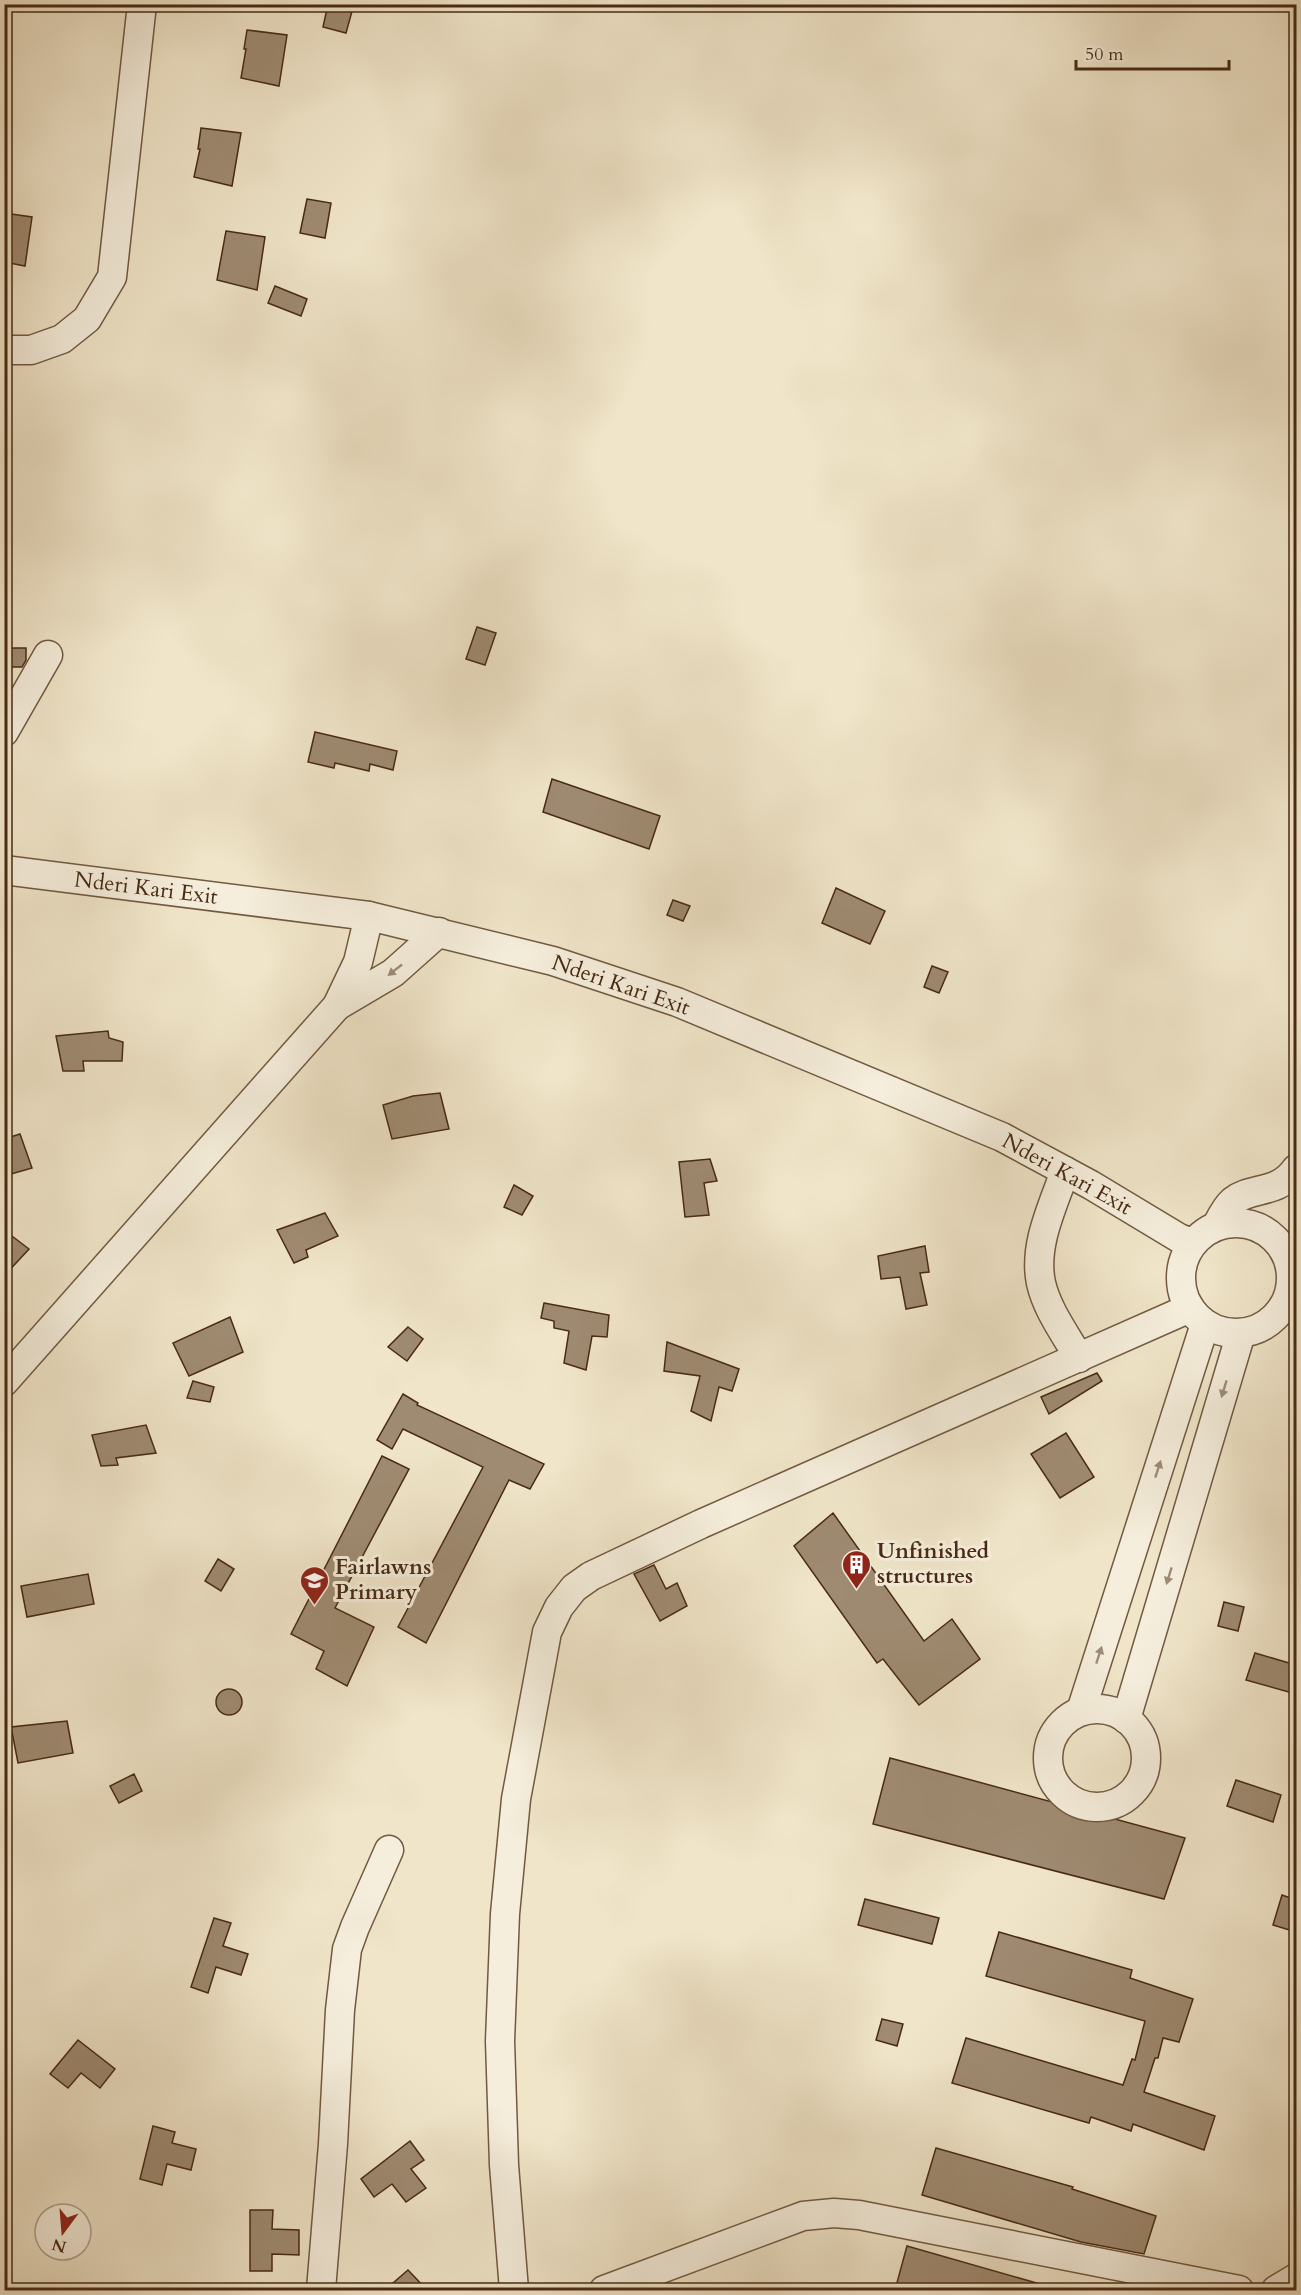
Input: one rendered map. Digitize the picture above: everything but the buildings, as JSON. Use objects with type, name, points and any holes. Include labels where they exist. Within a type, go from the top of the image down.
[{"type":"street","points":[[4,350],[31,350],[62,339],[87,319],[112,278],[142,4]]},
{"type":"street","points":[[4,732],[48,655]]},
{"type":"street","name":"Nderi Kari Exit","points":[[4,870],[369,916],[553,961],[677,1002],[1002,1137],[1179,1238],[1192,1243]]},
{"type":"street","points":[[4,1382],[337,1006],[358,963],[369,916]]},
{"type":"street","points":[[337,1006],[393,973],[439,932]]},
{"type":"street","points":[[1217,1225],[1244,1222],[1262,1228],[1278,1240],[1288,1257],[1292,1275],[1292,1308],[1262,1327],[1241,1333],[1222,1332],[1197,1316],[1182,1292],[1180,1275],[1184,1259],[1192,1243],[1217,1225],[1232,1202],[1240,1196],[1281,1184],[1296,1169]]},
{"type":"street","points":[[1065,1171],[1044,1231],[1040,1258],[1041,1284],[1053,1314],[1079,1358]]},
{"type":"street","points":[[514,2290],[504,2165],[500,2041],[505,1914],[516,1799],[547,1632],[559,1607],[574,1588],[591,1576],[701,1524],[1079,1358],[1197,1316]]},
{"type":"street","points":[[1082,1711],[1197,1316]]},
{"type":"street","points":[[1126,1719],[1241,1333]]},
{"type":"street","points":[[1097,1708],[1113,1711],[1126,1719],[1138,1730],[1144,1745],[1146,1761],[1142,1777],[1133,1791],[1120,1801],[1105,1806],[1088,1806],[1060,1791],[1051,1777],[1047,1761],[1049,1745],[1056,1730],[1067,1718],[1082,1711],[1097,1708]]},
{"type":"street","points":[[321,2290],[333,2144],[340,2010],[347,1949],[390,1850]]},
{"type":"street","points":[[604,2290],[803,2216],[834,2213],[859,2215],[936,2229],[1239,2290]]},
{"type":"street","points":[[1276,2290],[1290,2284],[1296,2278]]},
{"type":"place","name":"Unfinished structures","points":[[856,1590]]},
{"type":"place","name":"Fairlawns Primary","points":[[314,1606]]}]
